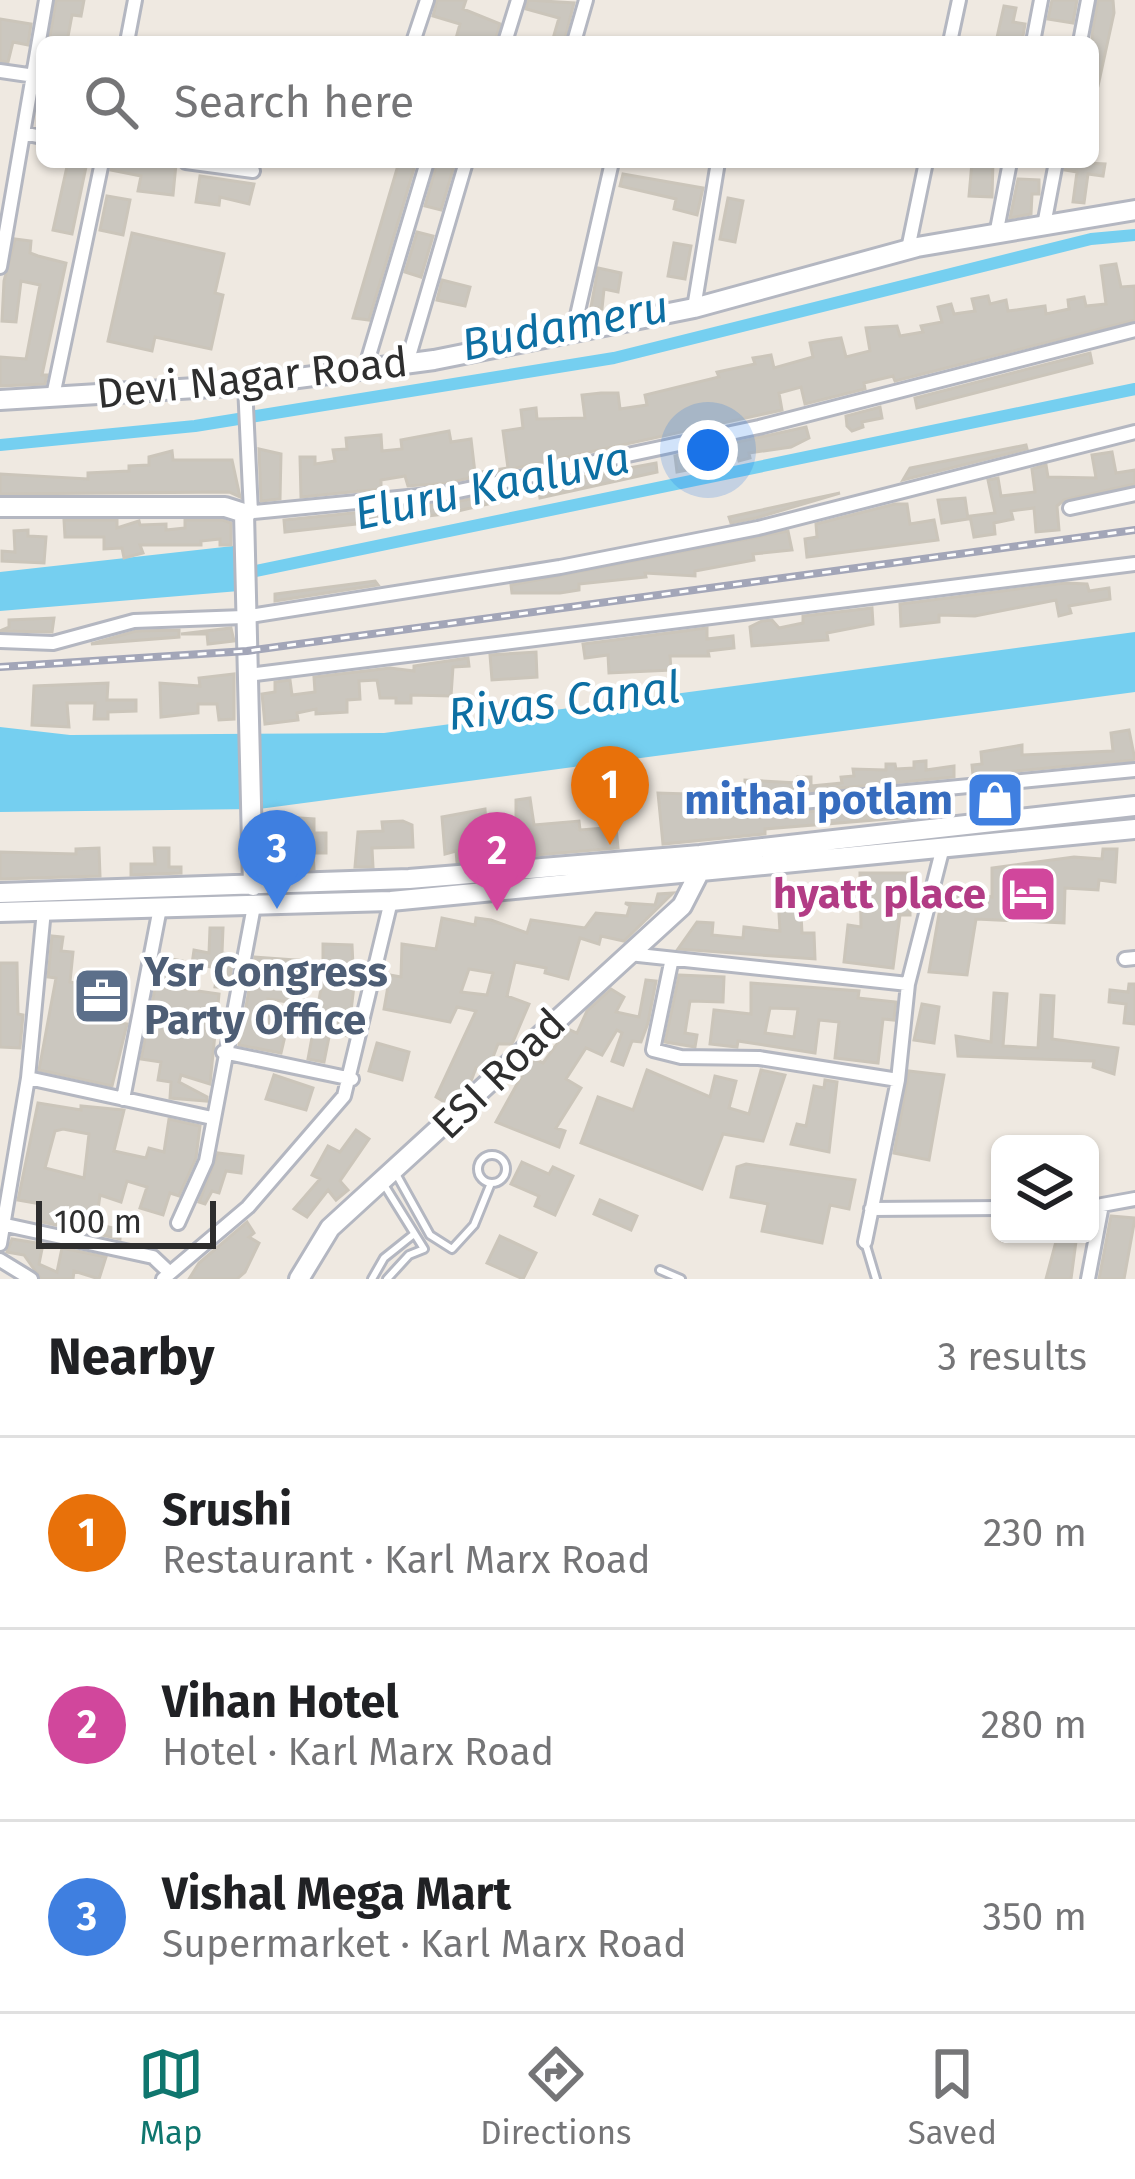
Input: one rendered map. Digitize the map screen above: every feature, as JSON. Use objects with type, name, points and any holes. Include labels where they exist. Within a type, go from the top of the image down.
[{"type":"street","points":[[42,36],[46,0]]},
{"type":"street","points":[[128,36],[135,0]]},
{"type":"street","points":[[415,36],[427,0]]},
{"type":"street","points":[[507,36],[518,0]]},
{"type":"street","points":[[576,36],[586,0]]},
{"type":"street","points":[[951,36],[959,0]]},
{"type":"street","points":[[1034,36],[1041,0]]},
{"type":"street","points":[[1081,36],[1088,0]]},
{"type":"street","points":[[0,71],[36,76]]},
{"type":"street","points":[[0,267],[36,80]]},
{"type":"street","points":[[23,134],[36,136]]},
{"type":"street","points":[[52,396],[101,168]]},
{"type":"street","points":[[231,168],[253,171]]},
{"type":"street","points":[[365,369],[425,168]]},
{"type":"street","points":[[406,363],[464,168]]},
{"type":"street","points":[[573,334],[611,168]]},
{"type":"street","points":[[694,308],[717,168]]},
{"type":"street","points":[[908,249],[925,168]]},
{"type":"street","points":[[996,236],[1009,168]]},
{"type":"street","points":[[1044,225],[1055,168]]},
{"type":"street","name":"Devi Nagar Road","points":[[0,400],[245,385],[406,363],[694,308],[908,249],[1135,210]]},
{"type":"street","points":[[0,507],[225,507],[248,513],[449,493],[759,428],[1135,330]]},
{"type":"street","points":[[178,1223],[206,1161],[254,896],[245,610],[249,454],[245,385]]},
{"type":"street","points":[[0,641],[53,643],[84,632],[168,616],[560,567],[758,528],[1135,432]]},
{"type":"street","points":[[1070,508],[1135,494]]},
{"type":"street","points":[[248,676],[1135,564]]},
{"type":"street","points":[[771,805],[1135,770]]},
{"type":"street","points":[[573,877],[700,871],[1135,806]]},
{"type":"street","points":[[254,896],[404,893],[863,846],[943,847],[1135,829]]},
{"type":"street","points":[[865,1242],[898,1080],[908,984],[943,847]]},
{"type":"street","name":"ESI Road","points":[[299,1279],[330,1228],[472,1103],[544,1026],[692,894],[700,871]]},
{"type":"street","points":[[0,893],[189,898],[404,893]]},
{"type":"street","points":[[5,1225],[153,1258],[167,1276],[197,1256],[248,1208],[344,1096],[404,893]]},
{"type":"street","points":[[0,912],[160,908],[189,898]]},
{"type":"street","points":[[124,1099],[160,908]]},
{"type":"street","points":[[0,1244],[28,1078],[44,910]]},
{"type":"street","points":[[628,954],[671,963],[908,984]]},
{"type":"street","points":[[671,963],[652,1050],[681,1057],[759,1058],[898,1080]]},
{"type":"street","points":[[223,1052],[352,1079]]},
{"type":"street","points":[[28,1078],[212,1118]]},
{"type":"street","points":[[1088,1279],[1102,1205],[1135,1199]]},
{"type":"street","points":[[872,1209],[991,1208]]},
{"type":"street","points":[[0,1260],[31,1279]]},
{"type":"lane","points":[[389,1178],[430,1235],[452,1249],[473,1226],[491,1183],[506,1170],[504,1161],[492,1155],[480,1161],[477,1170],[491,1183]]},
{"type":"lane","points":[[387,1279],[409,1255],[424,1249],[389,1178]]},
{"type":"lane","points":[[372,1279],[384,1258],[414,1234]]},
{"type":"lane","points":[[865,1242],[876,1279]]},
{"type":"lane","points":[[660,1270],[681,1279]]},
{"type":"water","points":[[233,546],[239,591],[0,611],[0,572]]},
{"type":"water","points":[[1135,632],[1135,692],[259,809],[0,812],[0,727],[70,735],[384,733]]},
{"type":"building","points":[[56,0],[84,0],[81,16],[72,15],[68,36],[50,36]]},
{"type":"building","points":[[437,0],[466,0],[463,9],[500,24],[497,36],[457,36],[460,24],[433,16]]},
{"type":"building","points":[[528,0],[574,3],[566,36],[554,36],[559,18],[526,9]]},
{"type":"building","points":[[1052,0],[1077,0],[1073,23],[1048,19]]},
{"type":"building","points":[[1098,0],[1113,0],[1099,81],[1099,36],[1092,33]]},
{"type":"building","points":[[1004,6],[1016,8],[1013,22],[1025,24],[1023,36],[997,36]]},
{"type":"building","points":[[0,19],[31,24],[28,45],[13,42],[8,62],[0,61]]},
{"type":"building","points":[[1105,164],[1103,176],[1088,174],[1084,203],[1073,202],[1077,172],[1065,170]]},
{"type":"building","points":[[67,168],[86,168],[72,234],[53,230]]},
{"type":"building","points":[[176,168],[173,195],[138,191],[141,176],[111,170]]},
{"type":"building","points":[[397,168],[414,168],[369,320],[353,318]]},
{"type":"building","points":[[435,168],[454,168],[441,210],[425,206]]},
{"type":"building","points":[[971,168],[993,168],[992,197],[969,196]]},
{"type":"building","points":[[623,174],[703,188],[697,215],[674,209],[676,199],[620,186]]},
{"type":"building","points":[[200,176],[254,184],[249,204],[220,197],[219,205],[196,202]]},
{"type":"building","points":[[1018,179],[1039,180],[1039,194],[1032,194],[1031,214],[1010,218]]},
{"type":"building","points":[[107,196],[130,200],[123,235],[100,230]]},
{"type":"building","points":[[728,198],[743,201],[735,242],[720,239]]},
{"type":"building","points":[[417,232],[433,236],[421,277],[405,272]]},
{"type":"building","points":[[132,233],[224,254],[215,293],[223,295],[211,349],[155,337],[152,351],[108,341]]},
{"type":"building","points":[[15,239],[31,241],[30,253],[66,263],[42,375],[47,375],[45,384],[0,386],[0,357],[26,359],[40,285],[21,281],[16,322],[2,321],[4,281]]},
{"type":"building","points":[[674,243],[691,246],[685,279],[668,276]]},
{"type":"building","points":[[1116,264],[1121,287],[1135,286],[1135,320],[895,381],[893,376],[864,383],[865,389],[805,404],[801,387],[779,393],[782,410],[447,483],[408,486],[405,476],[381,480],[381,489],[301,497],[300,457],[315,457],[315,464],[335,461],[333,450],[347,449],[346,438],[381,435],[382,451],[402,449],[401,440],[449,431],[451,442],[471,439],[475,473],[508,468],[503,431],[523,428],[521,410],[536,408],[537,419],[585,418],[582,395],[601,393],[618,393],[620,409],[647,405],[645,395],[719,377],[717,372],[755,364],[753,358],[771,355],[774,368],[813,357],[810,343],[826,340],[841,338],[846,357],[870,351],[866,328],[897,326],[900,336],[923,332],[921,326],[942,322],[938,307],[951,304],[954,314],[975,311],[972,299],[988,296],[990,304],[1006,300],[1008,311],[1045,306],[1046,314],[1069,309],[1068,300],[1084,297],[1086,306],[1106,304],[1101,266]]},
{"type":"building","points":[[598,268],[621,273],[618,292],[604,289],[602,309],[591,307]]},
{"type":"building","points":[[442,280],[470,287],[465,306],[437,300]]},
{"type":"building","points":[[1090,353],[1092,363],[917,408],[915,398]]},
{"type":"building","points":[[880,407],[882,418],[862,422],[863,427],[852,431],[847,426],[846,416]]},
{"type":"building","points":[[806,427],[809,438],[791,447],[749,453],[750,458],[739,461],[738,456],[700,461],[692,469],[677,472],[675,456]]},
{"type":"building","points":[[1026,445],[1027,449],[903,480],[910,468]]},
{"type":"building","points":[[259,449],[281,454],[280,499],[261,501]]},
{"type":"building","points":[[172,451],[173,460],[232,460],[240,497],[229,492],[0,494],[0,474],[88,479],[88,473],[149,465],[149,457]]},
{"type":"building","points":[[1112,452],[1116,473],[1135,470],[1135,484],[1064,500],[1057,506],[1059,530],[1036,532],[1034,508],[1011,511],[1013,519],[994,523],[995,534],[974,537],[970,516],[995,513],[988,480],[998,478],[1001,496],[1035,492],[1032,469],[1046,465],[1048,477],[1096,478],[1092,455]]},
{"type":"building","points":[[656,463],[657,472],[540,498],[538,485]]},
{"type":"building","points":[[519,489],[519,495],[505,500],[445,514],[285,532],[284,520],[450,503]]},
{"type":"building","points":[[840,493],[756,518],[731,523],[729,517]]},
{"type":"building","points":[[965,498],[968,519],[942,523],[938,500]]},
{"type":"building","points":[[907,504],[910,524],[934,520],[938,540],[807,557],[805,539],[817,537],[816,524]]},
{"type":"building","points":[[64,520],[117,520],[117,528],[139,521],[140,525],[166,524],[166,530],[185,528],[185,520],[223,520],[231,523],[231,545],[220,545],[220,539],[201,541],[201,545],[140,545],[143,553],[124,558],[122,548],[104,549],[104,537],[65,537]]},
{"type":"building","points":[[28,530],[28,536],[46,537],[44,563],[2,561],[2,551],[15,552],[14,531]]},
{"type":"building","points":[[788,531],[792,550],[753,554],[754,560],[695,571],[695,576],[645,573],[646,577],[579,584],[579,590],[560,593],[512,593],[511,585]]},
{"type":"building","points":[[375,581],[378,585],[275,601],[275,594]]},
{"type":"building","points":[[1087,584],[1089,591],[1109,588],[1110,599],[1069,606],[1071,613],[1059,616],[1056,600],[975,616],[939,615],[939,622],[901,626],[900,604]]},
{"type":"building","points":[[872,608],[873,624],[827,633],[828,640],[752,646],[750,627],[762,621],[772,620],[779,628],[803,623],[803,616]]},
{"type":"building","points":[[54,618],[52,632],[0,631],[9,627],[9,620]]},
{"type":"building","points":[[231,628],[234,641],[208,644],[207,634],[181,634]]},
{"type":"building","points":[[707,628],[707,639],[733,636],[734,648],[708,651],[709,656],[670,656],[671,670],[609,673],[608,655],[585,658],[583,644]]},
{"type":"building","points":[[179,630],[179,637],[91,644],[136,631]]},
{"type":"building","points":[[536,652],[537,677],[492,680],[490,655]]},
{"type":"building","points":[[468,658],[469,666],[453,667],[451,696],[411,695],[411,703],[396,703],[396,698],[380,698],[377,680],[359,681],[360,699],[347,700],[347,712],[316,714],[316,709],[297,713],[298,720],[265,724],[262,694],[275,692],[275,682],[290,680],[292,695],[315,692],[314,677],[390,668],[414,671],[414,666]]},
{"type":"building","points":[[234,674],[234,719],[219,720],[217,704],[198,704],[198,713],[161,717],[160,683],[200,686],[199,678]]},
{"type":"building","points":[[108,683],[107,700],[136,700],[136,711],[108,712],[108,719],[94,719],[95,703],[67,703],[69,727],[32,725],[34,686]]},
{"type":"building","points":[[1129,730],[1135,760],[973,775],[972,765],[982,764],[981,752],[1022,745],[1022,755],[1113,751],[1111,733]]},
{"type":"building","points":[[926,761],[926,770],[954,766],[954,777],[770,795],[761,805],[772,815],[924,801],[926,816],[765,829],[765,834],[663,844],[658,793],[722,795],[721,790],[745,788],[745,780],[798,783],[798,777],[811,777],[811,786],[842,783],[841,777],[854,776],[853,769],[886,770],[886,764],[914,768],[914,762]]},
{"type":"building","points":[[530,798],[534,825],[579,821],[580,830],[616,827],[618,848],[457,862],[456,851],[445,854],[442,817],[485,809],[487,838],[516,836],[516,800]]},
{"type":"building","points":[[268,816],[314,819],[314,833],[326,833],[326,853],[313,853],[314,869],[266,870],[266,861],[302,859],[301,840],[265,843]]},
{"type":"building","points":[[382,822],[412,825],[413,847],[372,848],[373,867],[355,867],[358,832],[383,831]]},
{"type":"building","points":[[99,848],[100,876],[0,879],[0,852],[76,854],[76,849]]},
{"type":"building","points":[[154,848],[169,848],[169,867],[181,867],[181,873],[131,875],[131,864],[155,864]]},
{"type":"building","points":[[1103,849],[1117,849],[1115,882],[1099,880],[1098,890],[1065,888],[1064,923],[976,919],[967,975],[929,972],[943,891],[992,897],[992,868],[1074,857],[1102,859]]},
{"type":"building","points":[[860,873],[910,873],[910,915],[900,915],[893,968],[844,962],[848,925],[861,927]]},
{"type":"building","points":[[673,893],[624,941],[601,936],[599,944],[580,938],[568,979],[545,973],[546,968],[515,962],[507,996],[529,1004],[512,1044],[498,1044],[491,1062],[482,1070],[476,1068],[471,1081],[446,1103],[436,1097],[476,1011],[457,1007],[450,1022],[384,1009],[390,975],[401,977],[402,944],[436,949],[442,918],[475,925],[476,918],[491,920],[527,933],[531,920],[585,928],[596,913],[627,916],[630,906],[625,903],[655,905],[658,894]],"holes":[[[469,969],[493,973],[487,995],[461,992]]]},
{"type":"building","points":[[800,896],[802,933],[814,933],[815,959],[678,949],[697,922],[713,923],[712,935],[743,938],[744,927],[780,931],[778,897]]},
{"type":"building","points":[[210,928],[223,928],[222,953],[234,955],[228,988],[215,987],[218,968],[192,964],[194,950],[209,953]]},
{"type":"building","points":[[52,936],[63,937],[61,951],[73,952],[70,982],[118,990],[113,1022],[127,1024],[112,1086],[39,1070],[56,978],[48,977]]},
{"type":"building","points":[[323,944],[352,945],[354,986],[348,1036],[330,1032],[324,1062],[308,1059],[321,989],[306,986],[302,1004],[268,999],[266,1013],[271,1020],[288,1023],[281,1053],[239,1045],[255,957],[323,962]]},
{"type":"building","points":[[161,957],[182,961],[177,988],[219,994],[210,1084],[181,1075],[179,1082],[207,1101],[170,1098],[171,1082],[158,1080],[161,1062],[141,1059]]},
{"type":"building","points":[[0,963],[17,963],[18,1014],[23,1015],[20,1048],[0,1047]]},
{"type":"building","points":[[679,975],[724,977],[723,1002],[690,1001],[685,1033],[697,1035],[695,1047],[665,1042]]},
{"type":"building","points":[[646,980],[656,981],[648,1023],[641,1042],[632,1041],[623,1065],[612,1061],[622,1033],[617,1030],[602,1055],[586,1048],[566,1079],[581,1088],[556,1128],[565,1131],[559,1147],[496,1122],[527,1066],[535,1059],[543,1063],[568,1029],[577,1033],[587,1011],[611,989],[624,997],[616,1012],[639,1017]]},
{"type":"building","points":[[751,983],[859,991],[858,998],[896,1002],[894,1020],[883,1019],[878,1063],[835,1058],[839,1022],[819,1020],[815,1053],[738,1041],[737,1047],[710,1044],[714,1010],[751,1014]],"holes":[[[770,1008],[798,1009],[794,1037],[765,1033]]]},
{"type":"building","points":[[1129,984],[1135,984],[1135,1024],[1124,1023],[1126,1004],[1109,1002],[1110,990],[1128,992]]},
{"type":"building","points":[[994,993],[1007,994],[1003,1046],[1038,1048],[1041,995],[1054,996],[1052,1039],[1118,1048],[1114,1074],[1093,1067],[1094,1061],[958,1056],[956,1036],[991,1042]]},
{"type":"building","points":[[922,1004],[939,1007],[934,1043],[914,1040]]},
{"type":"building","points":[[377,1043],[409,1052],[402,1080],[369,1071]]},
{"type":"building","points":[[647,1070],[710,1097],[715,1076],[736,1081],[729,1108],[749,1114],[761,1070],[785,1075],[763,1141],[723,1134],[702,1189],[581,1143],[598,1097],[633,1110]]},
{"type":"building","points":[[909,1071],[944,1075],[929,1160],[894,1153]]},
{"type":"building","points":[[274,1075],[313,1088],[306,1110],[266,1099]]},
{"type":"building","points":[[825,1080],[837,1082],[829,1152],[791,1144],[797,1124],[806,1126],[814,1086],[824,1088]]},
{"type":"building","points":[[38,1103],[124,1110],[114,1151],[146,1158],[149,1148],[164,1152],[169,1119],[200,1126],[196,1158],[179,1196],[170,1193],[163,1215],[140,1208],[147,1187],[127,1181],[121,1202],[100,1195],[96,1224],[121,1230],[120,1239],[38,1221],[41,1204],[18,1200]],"holes":[[[55,1131],[89,1134],[84,1178],[45,1168]]]},
{"type":"building","points":[[356,1130],[369,1139],[340,1181],[348,1190],[336,1200],[328,1190],[307,1217],[294,1209],[320,1179],[312,1175],[328,1146],[340,1152]]},
{"type":"building","points":[[218,1153],[243,1156],[241,1173],[226,1171],[219,1193],[212,1191],[205,1204],[199,1202]]},
{"type":"building","points":[[522,1162],[549,1174],[553,1167],[573,1176],[555,1215],[535,1206],[539,1196],[511,1184]]},
{"type":"building","points":[[746,1164],[855,1180],[849,1209],[830,1205],[822,1243],[762,1231],[768,1204],[731,1197],[737,1167]]},
{"type":"building","points":[[600,1200],[637,1216],[631,1230],[594,1214]]},
{"type":"building","points":[[1111,1216],[1135,1218],[1124,1279],[1099,1279]]},
{"type":"building","points":[[247,1222],[254,1233],[249,1237],[259,1243],[245,1272],[237,1279],[189,1279],[199,1263]]},
{"type":"building","points":[[500,1236],[536,1253],[523,1279],[487,1263]]},
{"type":"building","points":[[12,1239],[43,1244],[39,1264],[57,1272],[62,1248],[106,1257],[99,1279],[74,1271],[73,1279],[41,1279],[24,1255],[7,1252]]},
{"type":"building","points":[[1056,1243],[1076,1243],[1071,1279],[1046,1279]]},
{"type":"waterway","name":"Budameru","points":[[0,445],[195,426],[614,358],[1091,239],[1135,235]]},
{"type":"waterway","name":"Eluru Kaaluva","points":[[241,574],[1135,389]]},
{"type":"railway","points":[[0,667],[247,651],[1135,530]]},
{"type":"place","name":"mithai potlam","points":[[995,800]]},
{"type":"place","name":"Srushi","points":[[610,845]]},
{"type":"place","name":"hyatt place","points":[[1028,894]]},
{"type":"place","name":"Vishal Mega Mart","points":[[277,909]]},
{"type":"place","name":"Vihan Hotel","points":[[497,911]]},
{"type":"place","name":"Ysr Congress Party Office","points":[[102,996]]},
{"type":"water label","name":"Rivas Canal","points":[[564,701]]}]
